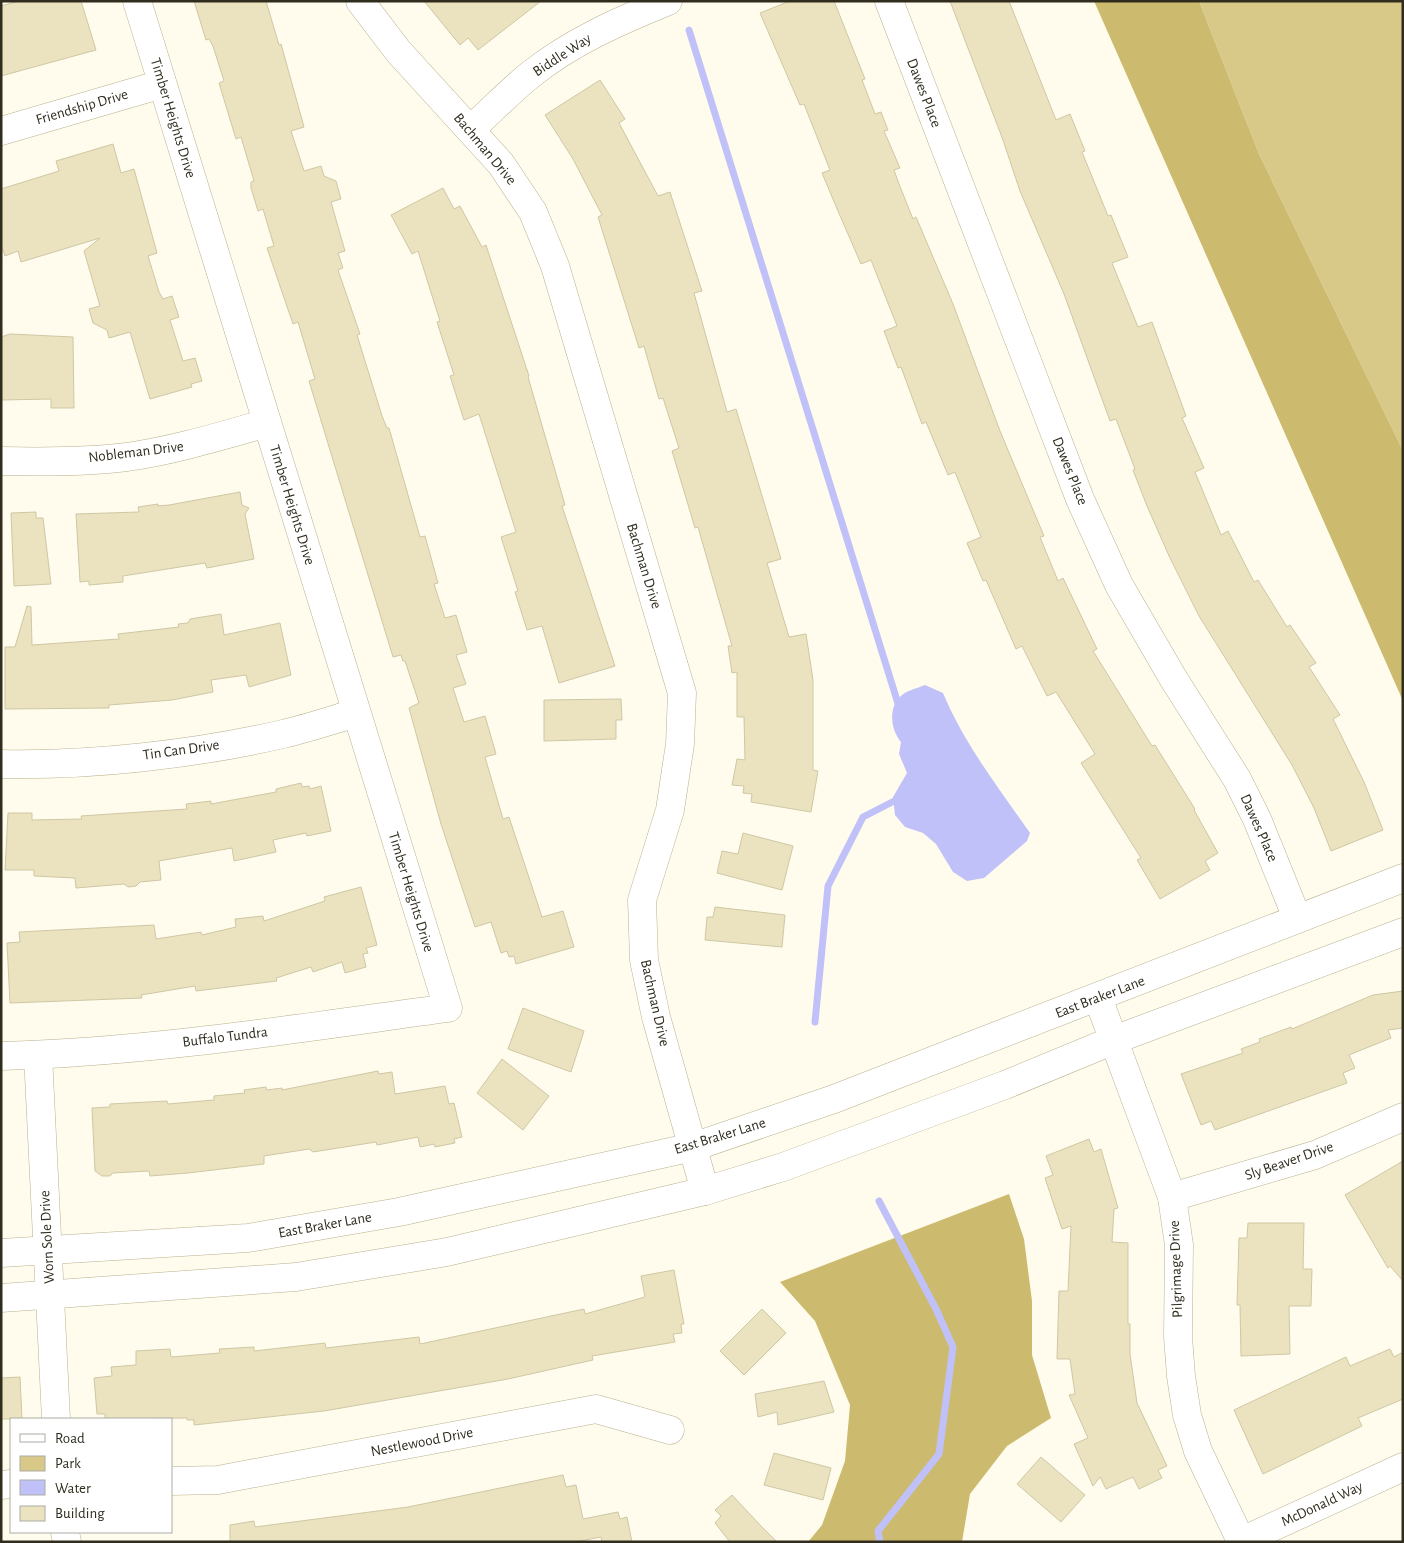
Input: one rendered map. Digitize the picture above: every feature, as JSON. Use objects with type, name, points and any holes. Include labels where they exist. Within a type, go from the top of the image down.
[{"type":"street","name":"Timber Heights Drive","points":[[137,1],[448,1008]]},
{"type":"street","name":"Bachman Drive","points":[[360,1],[398,51],[501,164],[533,212],[555,266],[682,693],[680,744],[670,810],[642,900],[644,960],[656,1017],[705,1191]]},
{"type":"street","name":"Biddle Way","points":[[470,130],[530,75],[567,48],[614,23],[668,1]]},
{"type":"street","name":"Dawes Place","points":[[888,1],[1080,499],[1119,585],[1173,678],[1237,779],[1257,819],[1297,918]]},
{"type":"street","name":"Friendship Drive","points":[[1,130],[162,84]]},
{"type":"street","name":"Nobleman Drive","points":[[1,461],[42,462],[125,457],[196,444],[267,423]]},
{"type":"street","name":"Tin Can Drive","points":[[1,764],[37,765],[125,758],[213,747],[284,734],[356,713]]},
{"type":"street","name":"East Braker Lane","points":[[1,1254],[248,1238],[399,1212],[693,1147],[834,1099],[1403,878]]},
{"type":"street","points":[[1,1298],[51,1296],[296,1277],[447,1252],[705,1191],[783,1167],[1005,1085],[1114,1040],[1403,932]]},
{"type":"street","name":"Pilgrimage Drive","points":[[1098,998],[1172,1197],[1179,1246],[1179,1347],[1187,1415],[1198,1451],[1241,1542]]},
{"type":"street","name":"Buffalo Tundra","points":[[1,1056],[38,1055],[210,1039],[448,1008]]},
{"type":"street","name":"Worn Sole Drive","points":[[38,1055],[56,1418]]},
{"type":"street","name":"Sly Beaver Drive","points":[[1172,1197],[1315,1155],[1403,1117]]},
{"type":"street","name":"Nestlewood Drive","points":[[172,1481],[218,1480],[596,1410],[670,1430]]},
{"type":"street","name":"McDonald Way","points":[[1241,1542],[1403,1467]]},
{"type":"green space","points":[[1199,1],[1403,1],[1403,451],[1259,154]]},
{"type":"shaded area","points":[[1094,1],[1199,1],[1259,154],[1403,451],[1403,701]]},
{"type":"shaded area","points":[[1009,1194],[1024,1239],[1032,1301],[1032,1355],[1051,1418],[1007,1446],[970,1494],[962,1542],[808,1542],[822,1525],[845,1461],[850,1405],[815,1321],[780,1282]]},
{"type":"water","points":[[925,685],[943,693],[972,748],[1030,833],[1027,841],[984,878],[967,881],[953,872],[936,844],[923,833],[905,827],[895,815],[893,797],[907,773],[899,754],[901,742],[897,737],[893,724],[894,705],[902,695]]},
{"type":"building","points":[[19,1],[81,1],[96,50],[1,76],[1,6]]},
{"type":"building","points":[[194,1],[266,1],[279,45],[281,44],[304,127],[291,131],[304,171],[321,166],[324,176],[336,181],[341,199],[331,202],[345,251],[338,253],[343,268],[338,270],[360,334],[357,335],[382,416],[387,428],[389,428],[420,537],[425,536],[438,583],[434,584],[445,618],[456,615],[467,652],[456,655],[466,684],[453,688],[464,722],[485,716],[496,754],[485,757],[503,819],[509,817],[542,917],[563,911],[574,947],[516,964],[514,956],[509,957],[507,951],[501,953],[491,922],[475,927],[441,824],[409,708],[419,703],[405,661],[403,661],[401,655],[393,657],[309,381],[315,379],[298,322],[293,324],[267,248],[274,246],[263,209],[258,211],[251,188],[251,182],[254,181],[241,137],[236,139],[219,83],[224,81],[213,46],[209,39],[206,40]]},
{"type":"building","points":[[424,1],[541,1],[478,50],[468,38],[460,45]]},
{"type":"building","points":[[790,1],[834,1],[865,79],[862,80],[875,114],[881,112],[888,130],[884,131],[900,168],[894,170],[899,184],[913,219],[916,217],[953,304],[1000,431],[1044,536],[1040,537],[1058,581],[1063,578],[1097,649],[1093,651],[1152,746],[1155,745],[1195,809],[1218,853],[1205,861],[1210,870],[1160,899],[1137,860],[1141,858],[1081,763],[1095,754],[1056,692],[1047,696],[1022,646],[1016,649],[986,580],[983,581],[967,543],[981,537],[955,472],[948,475],[926,422],[922,424],[901,367],[898,368],[884,331],[897,326],[871,260],[861,264],[822,173],[830,170],[804,104],[800,105],[760,13]]},
{"type":"building","points":[[950,1],[1009,1],[1056,120],[1070,114],[1085,151],[1082,152],[1108,216],[1111,215],[1128,257],[1112,263],[1138,327],[1152,322],[1186,416],[1182,418],[1204,468],[1195,472],[1221,535],[1228,531],[1254,582],[1258,580],[1287,627],[1290,625],[1316,663],[1309,667],[1340,715],[1333,719],[1364,782],[1383,830],[1331,851],[1314,808],[1292,765],[1199,616],[1147,506],[1116,419],[1110,421],[1064,294],[1020,191],[1003,140]]},
{"type":"building","points":[[600,80],[625,119],[619,123],[658,196],[670,192],[702,291],[694,293],[727,412],[736,409],[781,559],[767,563],[789,637],[806,634],[813,680],[813,770],[818,771],[811,812],[751,802],[752,794],[743,793],[744,786],[732,785],[737,759],[745,760],[744,717],[737,717],[737,672],[732,673],[728,646],[732,646],[698,527],[695,528],[672,451],[679,448],[663,398],[659,399],[644,346],[639,348],[598,217],[602,215],[573,159],[545,115]]},
{"type":"building","points":[[113,144],[121,173],[134,169],[157,253],[148,256],[159,292],[163,299],[172,296],[179,317],[170,320],[183,361],[195,358],[202,381],[191,384],[192,387],[150,399],[130,332],[109,338],[107,330],[93,323],[89,309],[100,306],[84,251],[100,238],[21,262],[18,251],[5,256],[1,244],[1,189],[59,171],[56,161]]},
{"type":"building","points":[[443,188],[454,209],[460,206],[482,247],[486,245],[529,376],[565,505],[562,506],[615,666],[559,683],[542,626],[527,630],[515,592],[518,591],[501,537],[516,532],[479,414],[464,420],[450,376],[454,375],[437,322],[440,321],[418,251],[412,254],[391,215]]},
{"type":"building","points":[[10,334],[73,337],[74,408],[51,408],[51,399],[1,400],[1,337]]},
{"type":"building","points":[[240,492],[242,505],[249,508],[245,514],[254,559],[207,568],[205,563],[123,576],[123,582],[89,585],[89,581],[80,582],[76,514],[139,512],[138,507],[158,504],[158,506],[169,505]]},
{"type":"building","points":[[36,512],[36,518],[43,518],[51,584],[14,586],[11,513]]},
{"type":"building","points":[[27,606],[31,607],[32,645],[119,639],[118,634],[179,627],[178,624],[188,623],[190,619],[221,614],[224,635],[280,623],[291,675],[249,687],[246,675],[211,680],[213,692],[172,700],[109,705],[109,708],[5,709],[5,647],[15,647]]},
{"type":"building","points":[[621,699],[622,720],[616,720],[616,739],[544,741],[544,700]]},
{"type":"building","points":[[301,783],[302,787],[309,786],[310,789],[321,786],[331,831],[307,836],[306,833],[273,840],[276,852],[234,861],[232,848],[159,861],[161,880],[140,882],[136,886],[128,887],[124,884],[76,888],[75,878],[34,876],[34,870],[5,870],[8,813],[32,813],[32,820],[82,819],[81,816],[187,809],[186,804],[211,801],[211,804],[276,792],[276,789]]},
{"type":"building","points":[[743,833],[793,846],[782,890],[717,873],[722,851],[738,854]]},
{"type":"building","points":[[361,887],[377,945],[366,948],[368,953],[363,954],[366,967],[345,973],[342,962],[313,972],[311,967],[276,978],[277,981],[196,991],[195,986],[141,995],[142,998],[10,1003],[7,943],[20,942],[19,932],[154,925],[156,939],[201,932],[202,935],[236,927],[235,919],[263,916],[264,921],[325,901],[324,897]]},
{"type":"building","points":[[715,907],[785,915],[782,947],[705,940],[707,917],[713,917]]},
{"type":"building","points":[[1403,991],[1403,1028],[1388,1030],[1391,1038],[1349,1055],[1355,1068],[1343,1073],[1347,1083],[1215,1130],[1211,1121],[1201,1125],[1181,1074],[1243,1053],[1241,1049],[1260,1042],[1259,1039],[1291,1027],[1292,1029],[1373,995]]},
{"type":"building","points":[[523,1008],[584,1031],[571,1072],[508,1049]]},
{"type":"building","points":[[502,1059],[549,1096],[523,1130],[477,1093]]},
{"type":"building","points":[[378,1071],[379,1074],[392,1072],[395,1094],[445,1086],[449,1104],[454,1103],[462,1137],[454,1139],[455,1143],[435,1147],[434,1144],[420,1147],[418,1137],[377,1145],[376,1142],[313,1152],[309,1149],[264,1156],[264,1164],[188,1173],[150,1176],[149,1171],[113,1173],[110,1176],[102,1176],[95,1171],[92,1108],[110,1107],[110,1104],[167,1101],[168,1104],[214,1100],[214,1096],[245,1093],[244,1090],[266,1087],[267,1090],[282,1088],[282,1090]]},
{"type":"building","points":[[1089,1139],[1094,1152],[1101,1149],[1118,1208],[1114,1209],[1112,1242],[1128,1243],[1128,1324],[1130,1324],[1130,1354],[1137,1403],[1167,1466],[1158,1470],[1162,1478],[1139,1489],[1133,1477],[1106,1489],[1100,1477],[1093,1486],[1074,1444],[1088,1438],[1069,1395],[1075,1394],[1070,1359],[1057,1359],[1059,1291],[1068,1291],[1071,1226],[1062,1229],[1045,1178],[1053,1175],[1046,1156]]},
{"type":"building","points":[[1403,1161],[1403,1281],[1390,1266],[1388,1268],[1345,1195]]},
{"type":"building","points":[[1248,1223],[1304,1223],[1303,1269],[1312,1269],[1311,1306],[1289,1306],[1290,1354],[1241,1356],[1240,1305],[1237,1305],[1239,1238],[1247,1238]]},
{"type":"building","points":[[674,1270],[684,1324],[681,1324],[682,1333],[673,1334],[675,1342],[592,1356],[593,1360],[508,1379],[324,1411],[194,1425],[194,1420],[187,1420],[187,1418],[105,1418],[105,1414],[97,1414],[94,1378],[112,1376],[111,1367],[136,1365],[136,1351],[170,1349],[171,1357],[220,1353],[219,1349],[254,1347],[254,1351],[325,1343],[326,1348],[419,1337],[420,1344],[584,1309],[585,1314],[645,1297],[641,1276]]},
{"type":"building","points":[[762,1309],[786,1333],[744,1375],[720,1351]]},
{"type":"building","points":[[1390,1349],[1394,1357],[1403,1352],[1403,1399],[1358,1418],[1362,1426],[1263,1474],[1234,1410],[1346,1357],[1350,1366]]},
{"type":"building","points":[[20,1377],[22,1418],[1,1419],[1,1378]]},
{"type":"building","points":[[824,1381],[834,1412],[778,1425],[777,1412],[758,1417],[755,1394]]},
{"type":"building","points":[[774,1453],[831,1468],[823,1500],[764,1485]]},
{"type":"building","points":[[1041,1457],[1085,1495],[1061,1522],[1017,1484]]},
{"type":"building","points":[[563,1475],[566,1487],[576,1485],[583,1519],[618,1512],[620,1519],[627,1517],[632,1542],[602,1542],[601,1537],[575,1542],[230,1542],[230,1525],[254,1521],[255,1527],[408,1507]]},
{"type":"building","points":[[732,1495],[777,1542],[730,1542],[715,1523],[721,1516],[715,1510]]},
{"type":"waterway","points":[[689,30],[900,710]]},
{"type":"waterway","points":[[815,1022],[828,886],[863,817],[902,797]]},
{"type":"waterway","points":[[879,1201],[936,1309],[953,1347],[939,1454],[878,1531],[880,1542]]}]
